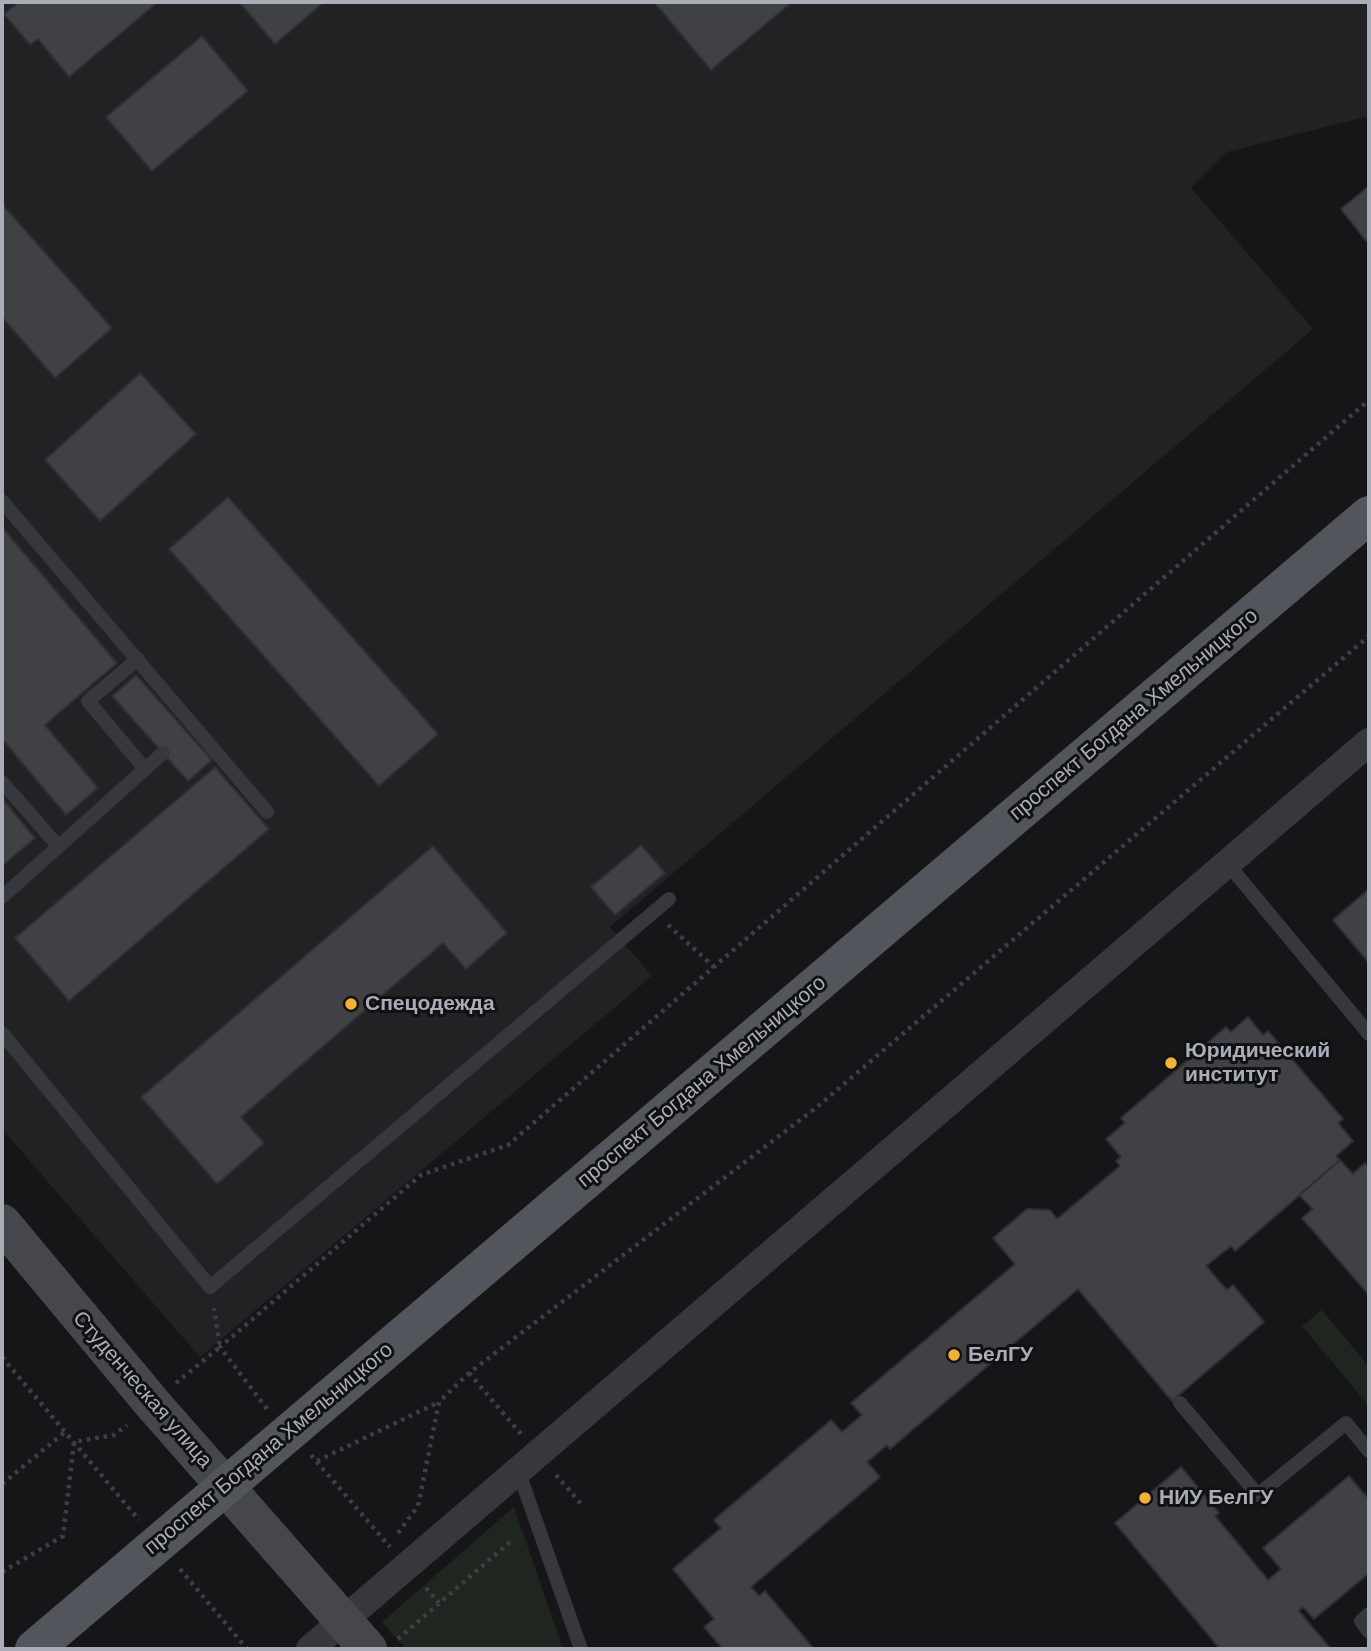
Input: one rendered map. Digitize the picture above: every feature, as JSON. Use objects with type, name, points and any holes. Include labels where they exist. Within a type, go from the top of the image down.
[{"type":"main road","name":"проспект Богдана Хмельницкого","points":[[34,1649],[1369,515]]},
{"type":"main road","name":"Студенческая улица","points":[[2,1223],[226,1487],[369,1637]]},
{"type":"street","points":[[310,1649],[369,1637],[398,1555],[518,1470],[1369,742]]},
{"type":"lane","points":[[2,501],[138,659],[191,729],[267,812]]},
{"type":"lane","points":[[138,659],[88,701],[145,769]]},
{"type":"lane","points":[[2,897],[163,752]]},
{"type":"lane","points":[[2,782],[58,846]]},
{"type":"lane","points":[[1227,863],[1367,1027]]},
{"type":"lane","points":[[2,1033],[210,1287],[669,899]]},
{"type":"lane","points":[[1180,1403],[1258,1495],[1346,1423],[1369,1451]]},
{"type":"lane","points":[[518,1470],[581,1649]]},
{"type":"lane","points":[[1369,1614],[1361,1622],[1369,1632]]},
{"type":"path","points":[[439,1603],[317,1461],[287,1434],[220,1347],[421,1175],[508,1145],[1369,400]]},
{"type":"path","points":[[317,1461],[439,1402],[475,1367],[817,1107],[1369,636]]},
{"type":"path","points":[[654,912],[714,967]]},
{"type":"path","points":[[2,1357],[247,1649]]},
{"type":"path","points":[[398,1555],[418,1506],[439,1402]]},
{"type":"path","points":[[2,1484],[65,1432]]},
{"type":"path","points":[[2,1572],[63,1536],[74,1442]]},
{"type":"path","points":[[369,1637],[439,1603],[510,1541]]},
{"type":"shaded area","points":[[2,2],[1369,2],[1369,116],[1227,152],[1191,188],[1313,329],[610,927],[652,976],[200,1357],[2,1129]]},
{"type":"shaded area","points":[[1322,1310],[1369,1367],[1369,1406],[1302,1326]]},
{"type":"shaded area","points":[[514,1507],[563,1649],[406,1649],[382,1622]]},
{"type":"building","points":[[19,2],[158,2],[69,77],[38,39],[30,45],[4,14]]},
{"type":"building","points":[[239,2],[324,2],[275,44]]},
{"type":"building","points":[[654,2],[792,2],[711,70]]},
{"type":"building","points":[[202,36],[248,91],[152,171],[106,117]]},
{"type":"building","points":[[1369,186],[1369,239],[1366,241],[1341,209]]},
{"type":"building","points":[[2,204],[112,328],[55,378],[2,317]]},
{"type":"building","points":[[140,373],[196,434],[100,521],[45,460]]},
{"type":"building","points":[[228,497],[438,734],[379,786],[169,549]]},
{"type":"building","points":[[2,527],[117,663],[45,725],[98,788],[66,815],[2,739]]},
{"type":"building","points":[[136,675],[212,760],[188,781],[112,696]]},
{"type":"building","points":[[215,767],[269,829],[69,1001],[15,938]]},
{"type":"building","points":[[2,798],[35,838],[2,866]]},
{"type":"building","points":[[641,845],[665,873],[615,915],[591,887]]},
{"type":"building","points":[[433,846],[507,933],[466,969],[443,943],[241,1117],[264,1143],[217,1184],[141,1097]]},
{"type":"building","points":[[1369,889],[1369,963],[1333,920]]},
{"type":"building","name":"БелГУ","points":[[1248,1017],[1263,1035],[1268,1031],[1343,1119],[1338,1123],[1353,1141],[1336,1156],[1340,1160],[1235,1251],[1231,1246],[1206,1266],[1227,1290],[1233,1285],[1264,1322],[1172,1401],[1078,1289],[890,1449],[887,1445],[867,1462],[880,1477],[751,1587],[759,1596],[765,1591],[814,1649],[723,1649],[704,1627],[714,1619],[673,1569],[721,1528],[714,1520],[831,1420],[842,1432],[862,1415],[851,1403],[1015,1264],[993,1238],[1027,1209],[1050,1210],[1057,1219],[1120,1166],[1116,1161],[1121,1157],[1106,1139],[1125,1123],[1121,1118],[1226,1027],[1231,1032]]},
{"type":"building","points":[[1340,1160],[1353,1174],[1365,1163],[1369,1168],[1369,1295],[1302,1218],[1313,1209],[1299,1195]]},
{"type":"building","points":[[1181,1467],[1219,1513],[1215,1516],[1268,1580],[1281,1569],[1263,1548],[1349,1476],[1369,1500],[1369,1573],[1314,1619],[1303,1607],[1299,1611],[1331,1649],[1220,1649],[1115,1523]]},
{"type":"place","name":"Спецодежда","points":[[351,1004]]},
{"type":"place","name":"Юридический институт","points":[[1171,1063]]},
{"type":"place","name":"БелГУ","points":[[954,1355]]},
{"type":"place","name":"НИУ БелГУ","points":[[1145,1498]]}]
